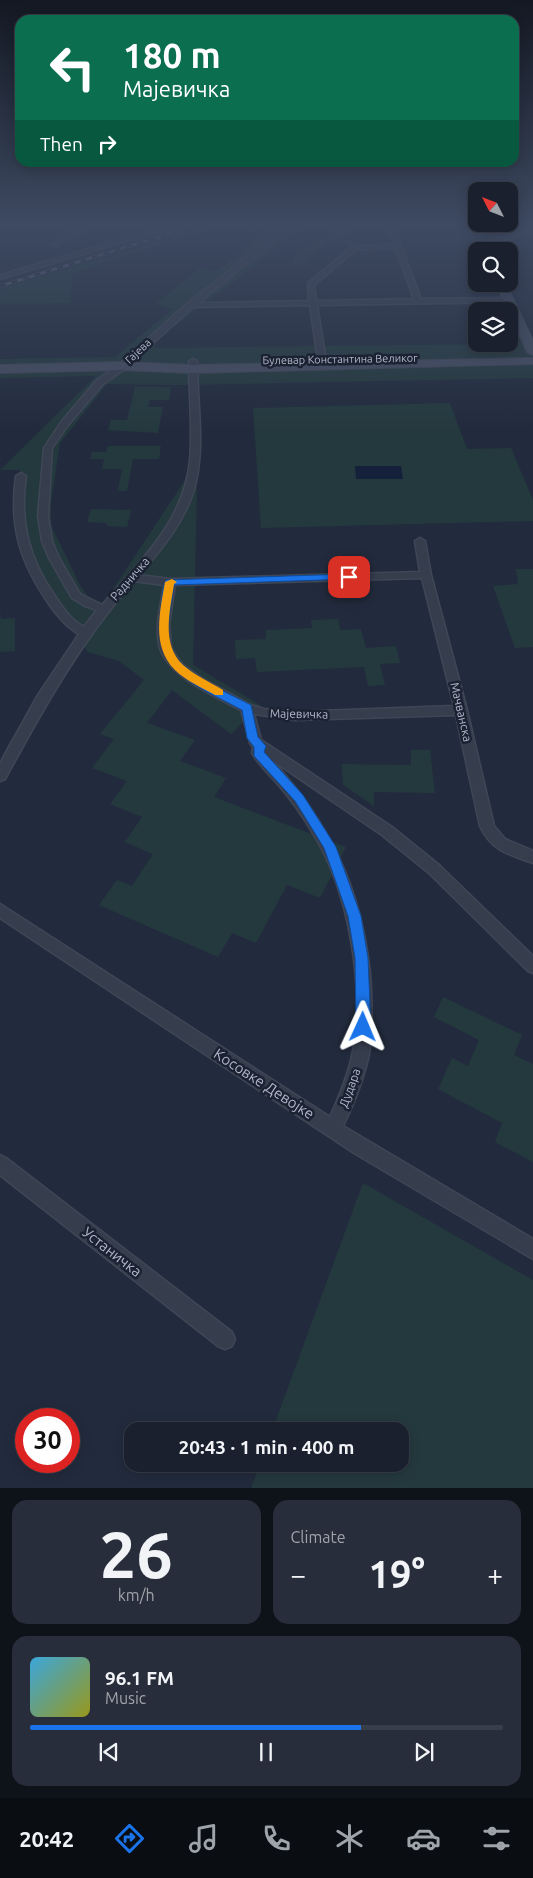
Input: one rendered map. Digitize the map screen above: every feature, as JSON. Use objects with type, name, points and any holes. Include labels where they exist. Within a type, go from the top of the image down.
[{"type":"main road","points":[[506,292],[533,353]]},
{"type":"main road","name":"Булевар Константина Великог","points":[[323,363],[533,353]]},
{"type":"main road","name":"Булевар Константина Великог","points":[[0,369],[533,361]]},
{"type":"street","name":"Гајева","points":[[104,609],[88,604],[76,596],[54,558],[47,541],[43,516],[48,448],[55,435],[85,398],[207,292]]},
{"type":"street","points":[[311,292],[323,363]]},
{"type":"street","points":[[414,292],[418,302]]},
{"type":"street","points":[[191,305],[510,300]]},
{"type":"street","name":"Радничка","points":[[0,776],[28,722],[85,632],[133,578],[169,531],[188,493],[195,445],[193,365]]},
{"type":"street","points":[[21,476],[18,506],[22,544],[36,575],[52,599],[74,627],[85,632]]},
{"type":"street","name":"Мачванска","points":[[420,541],[426,575],[461,710],[488,830],[494,839],[504,847],[533,857]]},
{"type":"street","points":[[133,578],[170,582],[426,575]]},
{"type":"street","name":"Мајевичка","points":[[170,582],[163,625],[165,647],[171,658],[179,668],[199,682],[247,708],[264,713],[295,716],[461,710]]},
{"type":"street","name":"Дудара","points":[[247,708],[253,738],[260,746],[258,753],[299,798],[330,847],[354,916],[362,958],[363,1042],[350,1092],[333,1129]]},
{"type":"street","points":[[260,746],[342,799],[387,831],[434,869],[533,966]]},
{"type":"street","name":"Косовке Девојке","points":[[0,910],[333,1129],[533,1250]]},
{"type":"street","name":"Устаничка","points":[[0,1164],[225,1339]]},
{"type":"green space","points":[[0,292],[71,292],[70,303],[0,304]]},
{"type":"green space","points":[[170,292],[219,292],[158,338],[154,348],[468,344],[468,352],[518,352],[518,342],[533,341],[533,378],[183,385],[107,384],[60,443],[51,503],[51,525],[80,585],[88,597],[104,603],[185,480],[197,484],[193,665],[260,705],[231,734],[172,690],[147,723],[195,740],[180,761],[226,778],[214,797],[346,847],[320,898],[287,885],[256,943],[232,933],[218,957],[99,905],[117,880],[132,886],[153,854],[125,842],[142,817],[110,804],[127,781],[92,768],[114,739],[100,734],[144,680],[119,661],[88,652],[52,602],[28,565],[16,498],[20,470],[0,470],[96,376],[0,378],[0,359],[115,357],[173,309],[156,304]]},
{"type":"green space","points":[[135,387],[171,387],[169,400],[150,400],[148,407],[163,407],[158,433],[108,430],[111,420],[127,420]]},
{"type":"green space","points":[[450,403],[467,449],[511,448],[533,500],[533,521],[261,528],[253,408]]},
{"type":"green space","points":[[108,446],[161,446],[159,459],[133,459],[127,491],[118,491],[122,469],[102,469],[104,459],[90,459],[92,452],[106,452]]},
{"type":"green space","points":[[91,509],[131,510],[127,527],[106,526],[107,523],[87,522]]},
{"type":"green space","points":[[516,569],[533,569],[533,647],[515,648],[493,586],[518,584]]},
{"type":"green space","points":[[0,611],[1,619],[15,618],[15,651],[0,652]]},
{"type":"green space","points":[[338,619],[340,630],[361,629],[366,648],[396,646],[400,663],[380,664],[385,685],[368,686],[364,667],[257,672],[255,658],[236,659],[235,640],[266,639],[266,630],[312,628],[311,620]]},
{"type":"green space","points":[[411,750],[430,750],[435,793],[374,792],[374,806],[343,785],[342,764],[411,765]]},
{"type":"green space","points":[[443,997],[522,1035],[514,1055],[533,1064],[533,1162],[495,1142],[502,1123],[438,1089],[452,1058],[468,1066],[479,1040],[434,1017]]},
{"type":"green space","points":[[363,1183],[533,1280],[533,1488],[251,1488],[257,1472],[409,1472],[409,1422],[275,1422]]},
{"type":"water","points":[[355,466],[401,466],[403,479],[356,479]]},
{"type":"slow traffic","points":[[172,582],[170,582],[163,625],[165,647],[179,668],[219,693]]},
{"type":"route","points":[[349,577],[170,582],[163,625],[165,647],[179,668],[199,682],[247,708],[253,738],[260,746],[258,753],[299,798],[330,847],[354,916],[362,958],[363,1027]]}]
